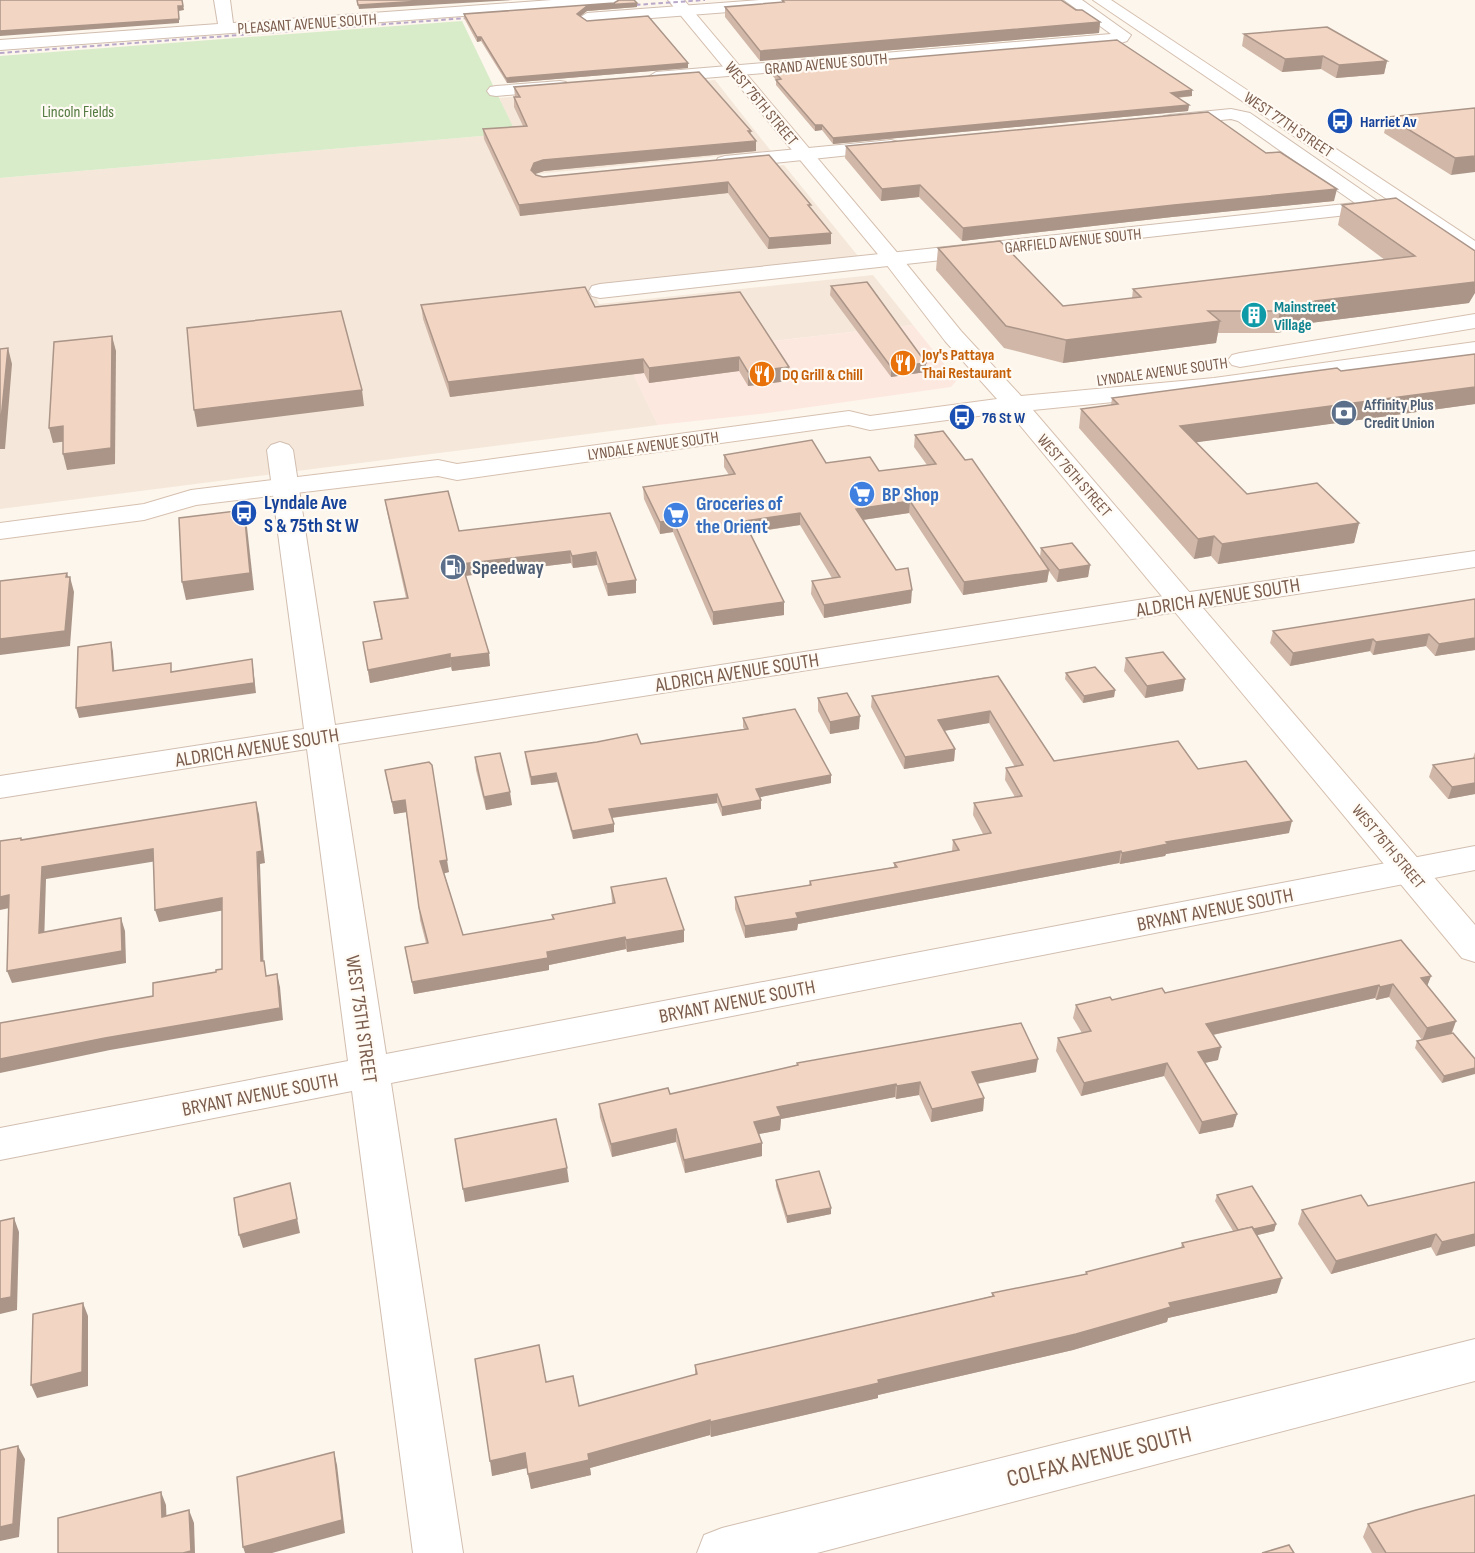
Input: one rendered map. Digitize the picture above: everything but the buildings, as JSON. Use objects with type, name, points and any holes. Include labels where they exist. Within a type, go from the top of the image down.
[{"type":"street","points":[[222,0],[226,29]]},
{"type":"street","name":"PLEASANT AVENUE SOUTH","points":[[0,45],[614,0]]},
{"type":"street","points":[[571,19],[680,5],[818,0]]},
{"type":"street","name":"GRAND AVENUE SOUTH","points":[[645,78],[1120,38],[1123,35],[1072,0]]},
{"type":"street","name":"WEST 77TH STREET","points":[[1101,0],[1475,250]]},
{"type":"street","points":[[1131,0],[1179,31]]},
{"type":"street","name":"WEST 76TH STREET","points":[[680,5],[893,260],[953,336],[1184,602],[1475,949]]},
{"type":"street","points":[[496,91],[576,84]]},
{"type":"street","name":"GARFIELD AVENUE SOUTH","points":[[600,291],[1367,208],[1369,204],[1244,117],[1231,114],[1150,122]]},
{"type":"street","points":[[710,163],[906,145]]},
{"type":"street","name":"LYNDALE AVENUE SOUTH","points":[[0,531],[167,507],[188,512],[286,493],[441,482],[457,472],[849,418],[870,423],[1392,333],[1475,321]]},
{"type":"street","name":"LYNDALE AVENUE SOUTH","points":[[1009,398],[1214,385],[1475,349]]},
{"type":"street","name":"WEST 75TH STREET","points":[[280,450],[438,1553]]},
{"type":"street","name":"ALDRICH AVENUE SOUTH","points":[[0,787],[1184,602],[1475,559]]},
{"type":"street","name":"BRYANT AVENUE SOUTH","points":[[0,1144],[1475,858]]},
{"type":"street","name":"COLFAX AVENUE SOUTH","points":[[722,1553],[1475,1360]]},
{"type":"shaded area","points":[[715,80],[771,151],[536,174],[543,188],[784,165],[858,256],[591,286],[599,304],[873,275],[913,325],[626,358],[658,425],[0,509],[0,178],[515,133],[499,98]]},
{"type":"shaded area","points":[[913,325],[957,380],[951,387],[768,413],[658,425],[625,358]]},
{"type":"green space","name":"Lincoln Fields","points":[[462,21],[516,133],[0,178],[0,56]]},
{"type":"railway","points":[[621,6],[705,0]]},
{"type":"railway","points":[[0,53],[480,17]]},
{"type":"place","name":"Harriet Av","points":[[1340,121]]},
{"type":"place","name":"Mainstreet Village","points":[[1254,315]]},
{"type":"place","name":"Joy's Pattaya Thai Restaurant","points":[[903,363]]},
{"type":"place","name":"DQ Grill & Chill","points":[[762,374]]},
{"type":"place","name":"Affinity Plus Credit Union","points":[[1344,413]]},
{"type":"place","name":"76 St W","points":[[962,417]]},
{"type":"place","name":"BP Shop","points":[[862,494]]},
{"type":"place","name":"Lyndale Ave S & 75th St W","points":[[244,513]]},
{"type":"place","name":"Groceries of the Orient","points":[[676,515]]},
{"type":"place","name":"Speedway","points":[[453,567]]}]
